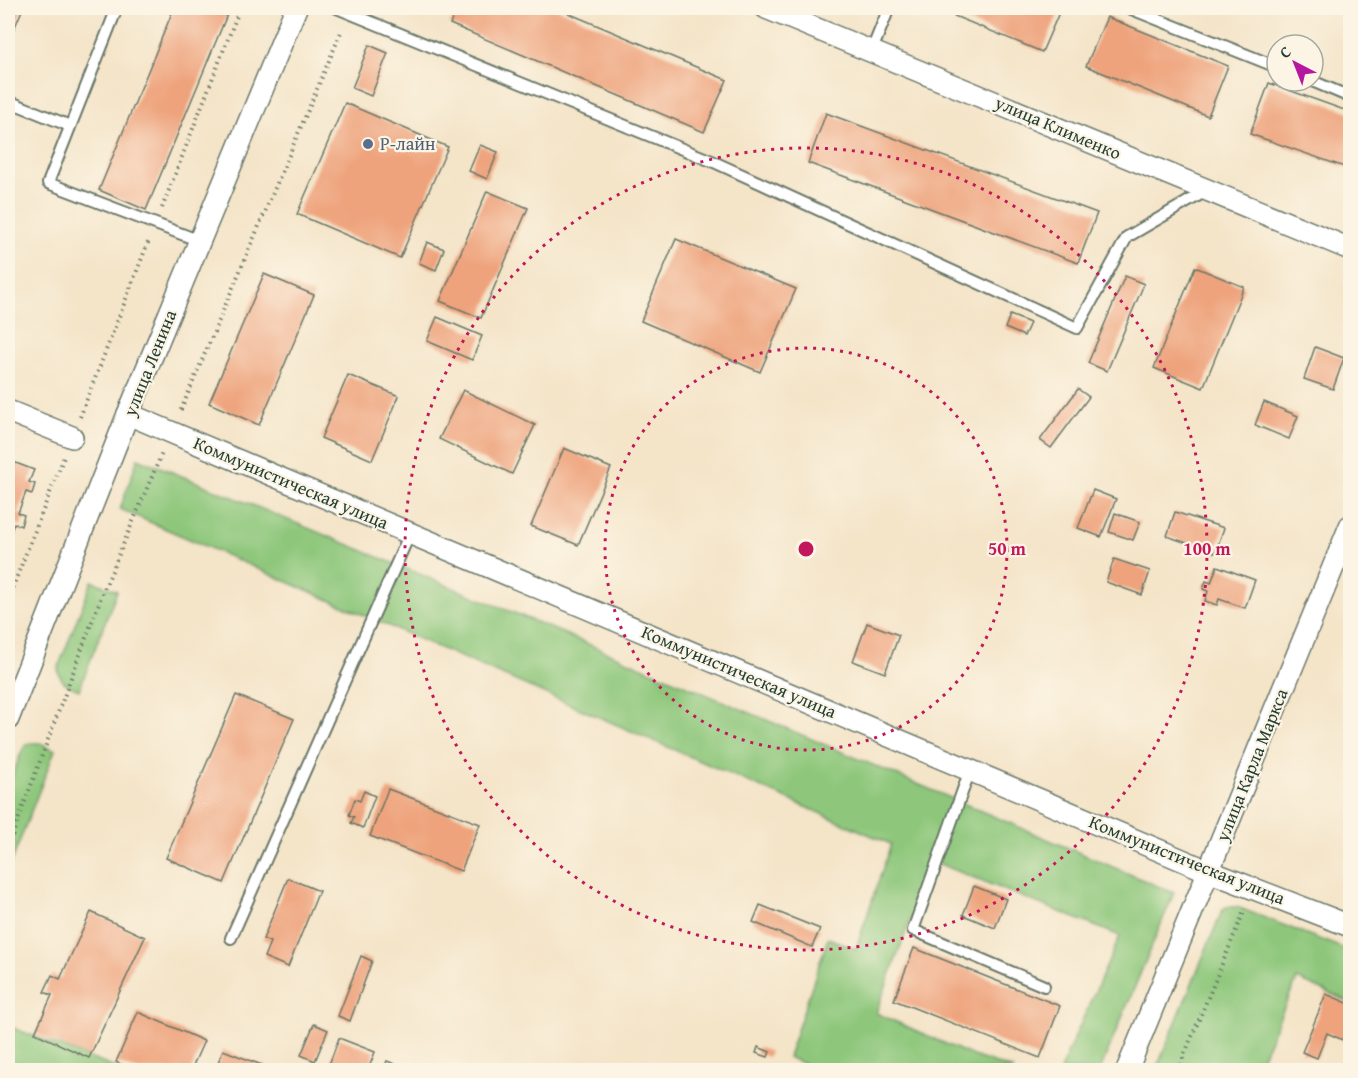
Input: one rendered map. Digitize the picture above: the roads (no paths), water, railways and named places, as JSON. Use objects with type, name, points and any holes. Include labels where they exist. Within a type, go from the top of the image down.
[{"type":"street","name":"улица Ленина","points":[[8,719],[128,414],[296,8]]},
{"type":"street","name":"улица Клименко","points":[[766,8],[1350,249]]},
{"type":"street","points":[[8,411],[72,437]]},
{"type":"street","name":"Коммунистическая улица","points":[[128,414],[1208,871],[1350,926]]},
{"type":"street","name":"улица Карла Маркса","points":[[1127,1071],[1350,526]]},
{"type":"lane","points":[[117,8],[48,183],[200,241]]},
{"type":"lane","points":[[337,8],[714,162],[1077,328],[1127,237],[1209,190]]},
{"type":"lane","points":[[872,50],[889,8]]},
{"type":"lane","points":[[1129,8],[1265,62]]},
{"type":"lane","points":[[1325,86],[1350,96]]},
{"type":"lane","points":[[8,101],[70,126]]},
{"type":"lane","points":[[231,938],[410,533]]},
{"type":"lane","points":[[970,770],[914,930],[1044,986]]},
{"type":"place","name":"Р-лайн","points":[[368,144]]}]
